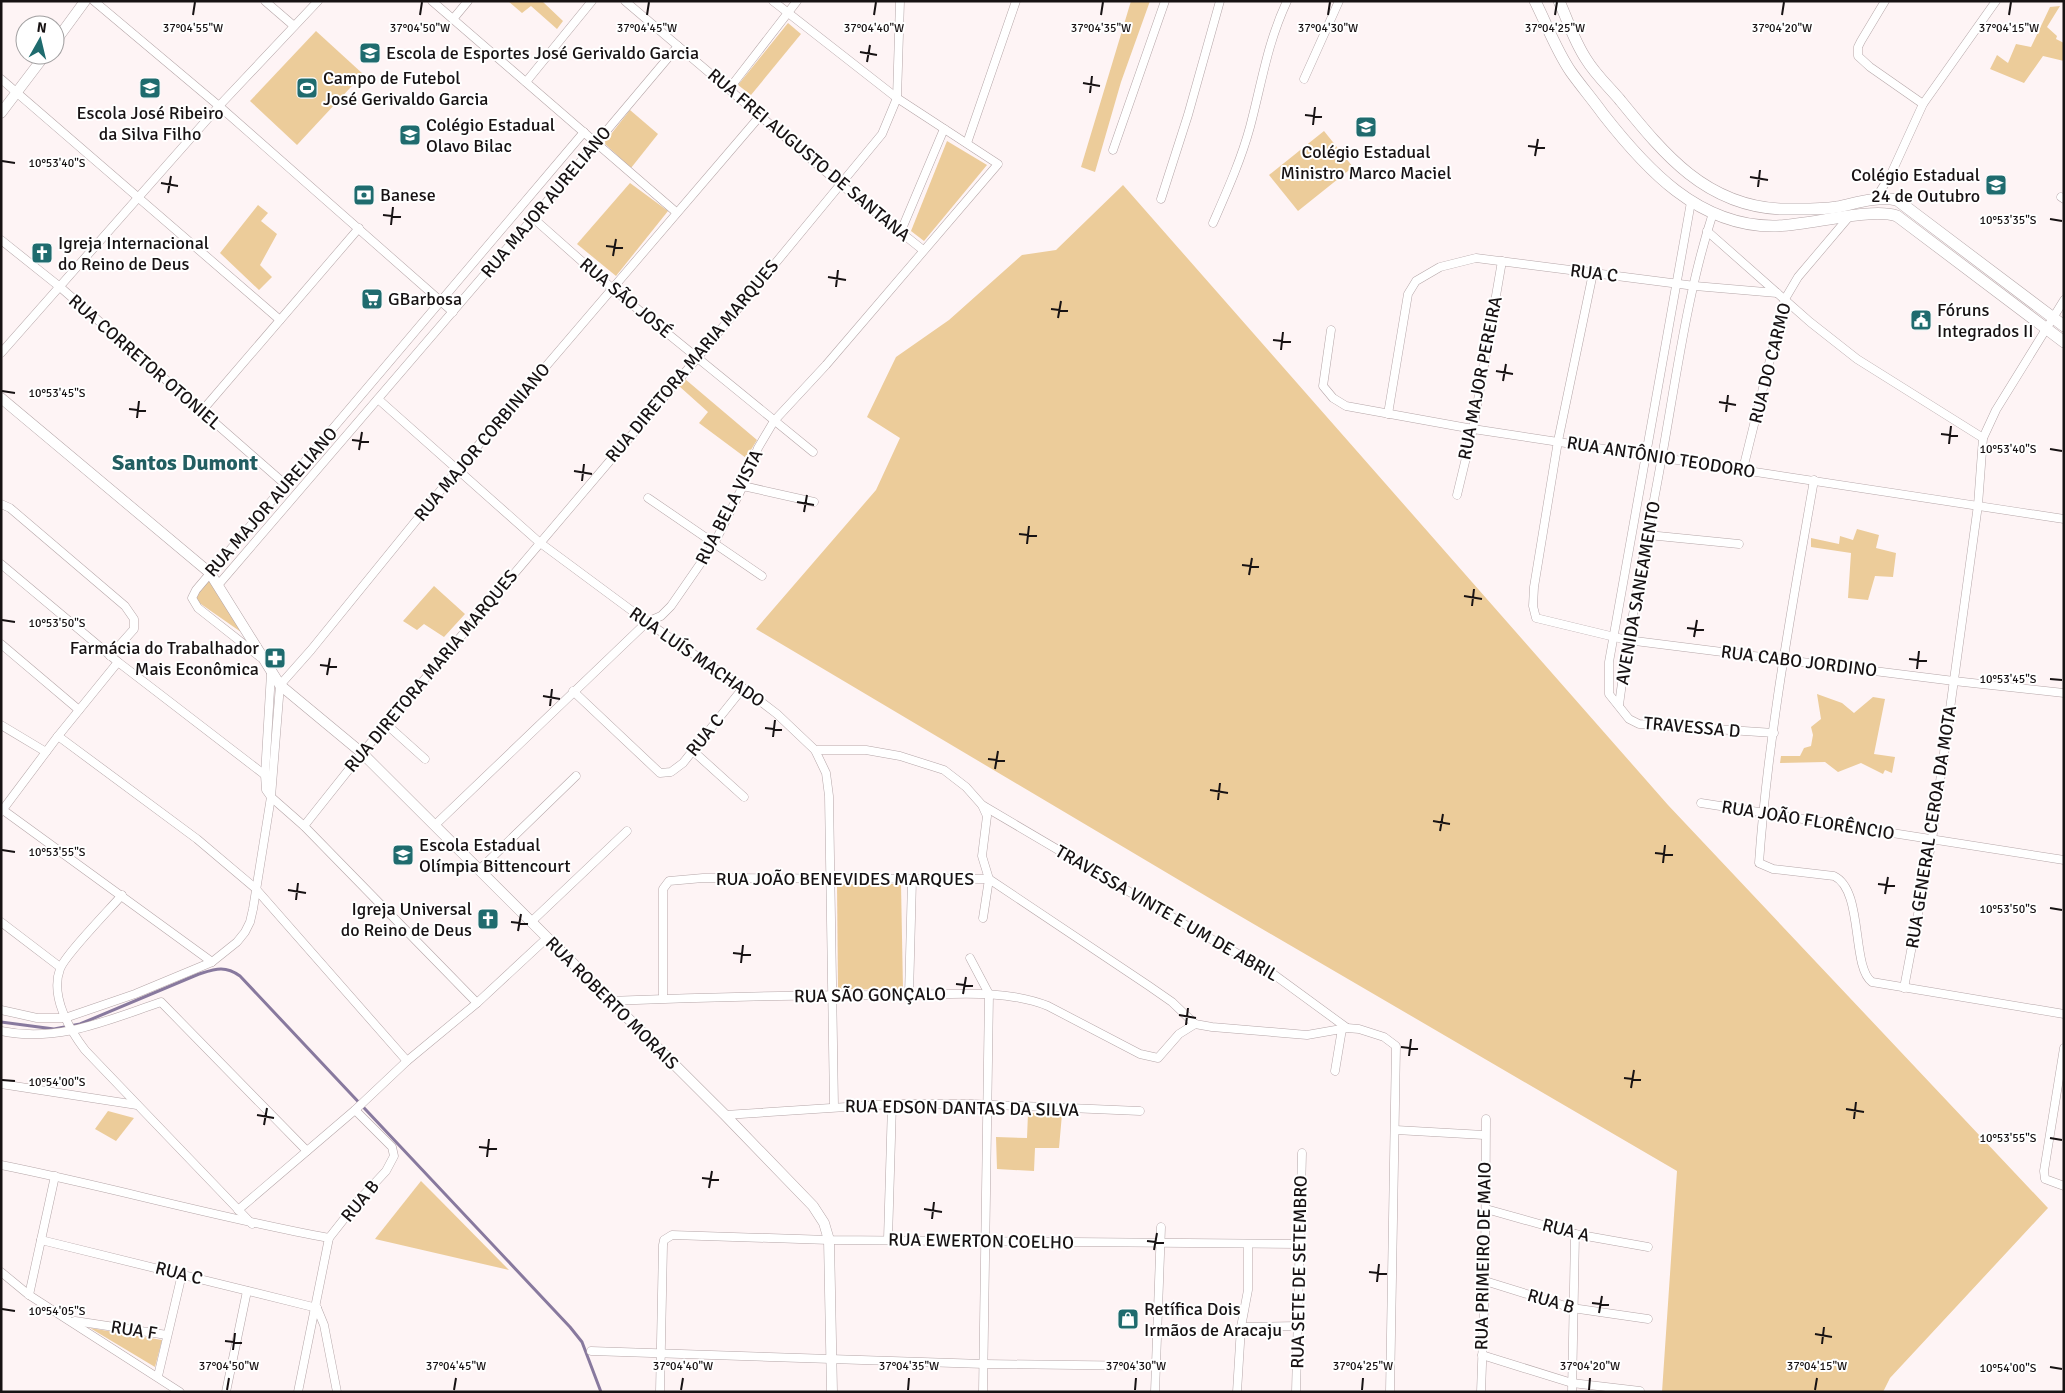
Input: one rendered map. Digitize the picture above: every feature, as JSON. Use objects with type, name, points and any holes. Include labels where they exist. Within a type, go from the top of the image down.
[{"type":"main road","points":[[1535,1],[1570,71],[1637,156],[1661,179],[1691,202],[1713,214],[1751,224],[1771,226],[1796,225],[1874,213],[1901,218],[2064,342]]},
{"type":"main road","points":[[1563,4],[1574,37],[1586,61],[1681,169],[1722,195],[1743,202],[1778,208],[1819,208],[1876,198],[1896,200],[1909,207],[2064,326]]},
{"type":"main road","points":[[1555,44],[1567,46],[1574,37]]},
{"type":"main road","points":[[1570,71],[1574,64],[1586,61]]},
{"type":"street","points":[[65,28],[85,1]]},
{"type":"street","points":[[94,1],[219,106],[453,312]]},
{"type":"street","points":[[265,1],[294,26]]},
{"type":"street","points":[[1,352],[140,198],[219,106],[318,1]]},
{"type":"street","points":[[432,1],[676,212]]},
{"type":"street","points":[[453,19],[468,1]]},
{"type":"street","points":[[526,82],[592,1]]},
{"type":"street","name":"RUA FREI AUGUSTO DE SANTANA","points":[[625,1],[839,183],[923,250]]},
{"type":"street","points":[[773,1],[897,98],[967,144],[1016,1]]},
{"type":"street","points":[[729,89],[796,1]]},
{"type":"street","points":[[897,98],[900,1]]},
{"type":"street","points":[[1114,150],[1165,1]]},
{"type":"street","points":[[1161,199],[1188,115],[1220,1]]},
{"type":"street","points":[[1213,223],[1238,167],[1251,125],[1262,69],[1286,1]]},
{"type":"street","points":[[1304,79],[1339,1]]},
{"type":"street","points":[[1885,1],[1858,48],[1858,56],[1862,61],[1923,104]]},
{"type":"street","points":[[1876,198],[1891,174],[1923,104],[1996,1]]},
{"type":"street","name":"RUA MAJOR AURELIANO","points":[[219,584],[678,46]]},
{"type":"street","points":[[1,113],[37,65]]},
{"type":"street","points":[[1,79],[280,320]]},
{"type":"street","name":"RUA DIRETORA MARIA MARQUES","points":[[304,826],[386,724],[698,357],[839,183],[882,134],[897,98]]},
{"type":"street","name":"RUA MAJOR CORBINIANO","points":[[280,685],[311,650],[458,469],[760,116]]},
{"type":"street","points":[[901,231],[944,129]]},
{"type":"street","name":"RUA MAJOR AURELIANO","points":[[262,659],[198,608],[192,598],[196,590],[584,132]]},
{"type":"street","name":"RUA BELA VISTA","points":[[435,825],[572,691],[646,622],[661,616],[671,606],[714,544],[743,486],[758,448],[774,421],[826,365],[998,164],[967,144]]},
{"type":"street","name":"AVENIDA SANEAMENTO","points":[[1619,705],[1607,689],[1613,637],[1691,202]]},
{"type":"street","name":"AVENIDA SANEAMENTO","points":[[1619,705],[1627,640],[1700,254],[1713,214]]},
{"type":"street","name":"RUA SÃO JOSÉ","points":[[533,218],[613,289],[813,452]]},
{"type":"street","name":"RUA DO CARMO","points":[[1743,469],[1785,299],[1798,278],[1848,218]]},
{"type":"street","points":[[201,412],[358,228]]},
{"type":"street","points":[[1707,232],[1857,359],[1983,438]]},
{"type":"street","name":"RUA CORRETOR OTONIEL","points":[[1,240],[60,287],[286,485]]},
{"type":"street","name":"RUA C","points":[[1388,414],[1407,298],[1416,282],[1440,267],[1476,258],[1695,286],[1777,293]]},
{"type":"street","name":"RUA MAJOR PEREIRA","points":[[1457,495],[1473,429],[1502,261]]},
{"type":"street","points":[[1558,441],[1593,273]]},
{"type":"street","name":"RUA GENERAL CEROA DA MOTA","points":[[1904,988],[1932,840],[1978,505],[1983,438],[1996,410],[2064,300]]},
{"type":"street","name":"RUA ANTÔNIO TEODORO","points":[[1331,330],[1323,386],[1333,398],[1346,406],[1473,429],[2064,519]]},
{"type":"street","points":[[1663,362],[1679,364]]},
{"type":"street","points":[[1,398],[210,573],[219,584],[271,673],[265,775],[266,790],[271,797],[304,826],[478,1003]]},
{"type":"street","name":"RUA LUÍS MACHADO","points":[[378,399],[539,542],[646,622],[743,688],[777,714],[815,750]]},
{"type":"street","name":"RUA CABO JORDINO","points":[[1558,441],[1534,587],[1533,606],[1536,618],[1627,640],[1954,681],[2064,692]]},
{"type":"street","points":[[1814,480],[1784,659],[1763,812],[1759,863],[1773,870],[1838,878],[1846,889],[1867,978],[1872,982],[2064,1014]]},
{"type":"street","points":[[743,486],[814,502]]},
{"type":"street","points":[[648,498],[762,576]]},
{"type":"street","points":[[1,504],[10,508],[125,606],[134,619],[134,629],[110,656]]},
{"type":"street","points":[[1648,535],[1738,544]]},
{"type":"street","points":[[1,564],[110,656],[265,775]]},
{"type":"street","points":[[1,644],[79,710]]},
{"type":"street","points":[[118,662],[58,736],[2,811],[122,895],[212,962]]},
{"type":"street","name":"RUA ROBERTO MORAIS","points":[[271,673],[280,685],[362,753],[480,869],[608,1001],[725,1115],[813,1206],[824,1223],[829,1240],[832,1392]]},
{"type":"street","points":[[1,1010],[18,1016],[65,1018],[135,994],[212,962],[237,942],[247,927],[253,909],[271,797],[280,685]]},
{"type":"street","name":"RUA C","points":[[572,691],[660,773],[671,772],[678,767],[743,688]]},
{"type":"street","name":"TRAVESSA D","points":[[1619,705],[1629,719],[1643,725],[1774,733]]},
{"type":"street","points":[[386,724],[425,759]]},
{"type":"street","points":[[1,725],[46,752]]},
{"type":"street","points":[[58,736],[197,840],[255,888],[406,1061]]},
{"type":"street","points":[[692,750],[744,797]]},
{"type":"street","points":[[834,1106],[828,783],[824,767],[815,750],[866,750],[925,763],[944,770],[958,779],[982,805],[987,816],[982,856],[989,879],[983,918]]},
{"type":"street","points":[[480,869],[576,776]]},
{"type":"street","name":"RUA JOÃO FLORÊNCIO","points":[[1700,803],[2064,860]]},
{"type":"street","name":"TRAVESSA VINTE E UM DE ABRIL","points":[[982,805],[1184,924],[1269,971],[1344,1028]]},
{"type":"street","points":[[531,922],[628,831]]},
{"type":"street","name":"RUA JOÃO BENEVIDES MARQUES","points":[[663,998],[663,889],[668,882],[678,879],[989,879],[1156,991],[1194,1024]]},
{"type":"street","points":[[909,995],[912,880]]},
{"type":"street","points":[[122,895],[60,967],[56,983],[65,1018],[85,1050],[252,1224]]},
{"type":"street","points":[[1,922],[60,967]]},
{"type":"street","points":[[238,1210],[355,1110],[406,1061],[478,1003],[547,938]]},
{"type":"street","points":[[970,958],[989,994],[983,1392]]},
{"type":"street","name":"RUA SÃO GONÇALO","points":[[608,1001],[663,998],[989,994],[1037,1002],[1048,1006],[1140,1054],[1158,1058],[1179,1034],[1194,1024]]},
{"type":"street","points":[[1,1031],[28,1035],[72,1032],[161,1002],[307,1150]]},
{"type":"street","points":[[1194,1024],[1212,1028],[1307,1035],[1344,1028],[1384,1036],[1394,1043],[1397,1050],[1390,1392]]},
{"type":"street","points":[[1335,1070],[1344,1028]]},
{"type":"street","points":[[2064,1048],[2046,1158],[2045,1179],[2064,1186]]},
{"type":"street","points":[[1,1084],[137,1105]]},
{"type":"street","points":[[888,1239],[892,1104]]},
{"type":"street","name":"RUA EDSON DANTAS DA SILVA","points":[[725,1115],[834,1106],[892,1104],[987,1105],[1140,1111]]},
{"type":"street","name":"RUA B","points":[[298,1392],[317,1308],[329,1238],[359,1200],[386,1171],[394,1156],[392,1147],[355,1110]]},
{"type":"street","name":"RUA PRIMEIRO DE MAIO","points":[[1481,1392],[1485,1281],[1484,1136],[1486,1120]]},
{"type":"street","points":[[1396,1130],[1484,1136]]},
{"type":"street","name":"RUA SETE DE SETEMBRO","points":[[1296,1392],[1302,1153]]},
{"type":"street","points":[[1,1165],[55,1176],[252,1224],[329,1238]]},
{"type":"street","points":[[29,1295],[55,1176]]},
{"type":"street","name":"RUA A","points":[[1486,1209],[1575,1234],[1648,1247]]},
{"type":"street","points":[[1154,1392],[1161,1227]]},
{"type":"street","points":[[1572,1392],[1572,1308],[1575,1234]]},
{"type":"street","name":"RUA EWERTON COELHO","points":[[661,1352],[664,1240],[672,1235],[829,1240],[888,1239],[986,1242],[1299,1244]]},
{"type":"street","name":"RUA C","points":[[41,1240],[317,1308]]},
{"type":"street","points":[[1237,1392],[1240,1327],[1247,1302],[1248,1244]]},
{"type":"street","points":[[1,1272],[29,1295],[71,1320],[180,1392]]},
{"type":"street","points":[[158,1376],[182,1274]]},
{"type":"street","name":"RUA B","points":[[1485,1281],[1572,1308],[1648,1319]]},
{"type":"street","points":[[226,1392],[247,1291]]},
{"type":"street","points":[[317,1308],[324,1325],[337,1392]]},
{"type":"street","name":"RUA F","points":[[71,1320],[167,1336]]},
{"type":"street","points":[[1240,1327],[1298,1326]]},
{"type":"street","points":[[591,1351],[984,1364],[1155,1366]]},
{"type":"street","points":[[660,1392],[661,1352]]},
{"type":"street","points":[[1482,1354],[1572,1383],[1640,1391]]},
{"type":"shaded area","points":[[508,1],[542,1],[563,21],[557,29],[531,6],[522,13]]},
{"type":"shaded area","points":[[1131,1],[1150,1],[1121,82],[1095,172],[1081,167]]},
{"type":"shaded area","points":[[2060,6],[2047,27],[2057,36],[2056,39],[2064,43],[2064,61],[2043,56],[2024,83],[1990,69],[1997,55],[2008,63],[2016,44],[2031,47],[2050,7]]},
{"type":"shaded area","points":[[788,23],[801,34],[751,95],[738,85]]},
{"type":"shaded area","name":"Campo de Futebol José Gerivaldo Garcia","points":[[316,31],[363,74],[297,145],[250,101]]},
{"type":"shaded area","points":[[630,110],[658,134],[631,168],[604,143]]},
{"type":"shaded area","points":[[1324,131],[1353,167],[1298,211],[1269,175]]},
{"type":"shaded area","points":[[947,141],[987,165],[924,241],[911,231]]},
{"type":"shaded area","points":[[630,183],[668,211],[616,276],[577,244]]},
{"type":"shaded area","points":[[1123,185],[1668,805],[2048,1208],[1890,1378],[1883,1392],[1662,1392],[1677,1171],[1216,902],[756,629],[876,490],[900,438],[867,417],[896,357],[949,320],[1022,255],[1056,250]]},
{"type":"shaded area","points":[[258,205],[268,213],[261,221],[277,234],[260,265],[272,277],[259,290],[220,253]]},
{"type":"shaded area","points":[[685,379],[757,440],[746,458],[699,423],[708,412],[679,386]]},
{"type":"shaded area","points":[[1857,529],[1879,535],[1876,548],[1896,553],[1893,577],[1875,576],[1868,600],[1848,598],[1851,553],[1811,547],[1811,538],[1839,544],[1840,536],[1853,540]]},
{"type":"shaded area","points":[[210,576],[241,632],[198,602],[196,595]]},
{"type":"shaded area","points":[[434,586],[465,614],[444,637],[424,624],[417,630],[403,621]]},
{"type":"shaded area","points":[[1817,694],[1842,703],[1854,713],[1873,697],[1885,699],[1874,754],[1895,757],[1892,773],[1885,770],[1883,774],[1861,763],[1838,772],[1825,762],[1780,763],[1781,756],[1800,756],[1804,748],[1811,746],[1813,735],[1811,727],[1821,719]]},
{"type":"shaded area","points":[[837,884],[901,884],[903,990],[838,989]]},
{"type":"shaded area","points":[[108,1111],[134,1118],[116,1141],[95,1129]]},
{"type":"shaded area","points":[[1028,1113],[1062,1114],[1059,1148],[1035,1148],[1034,1171],[997,1169],[996,1137],[1027,1138]]},
{"type":"shaded area","points":[[421,1181],[433,1193],[509,1270],[375,1239]]},
{"type":"shaded area","points":[[90,1328],[162,1340],[155,1367]]},
{"type":"waterway","points":[[1,1022],[54,1029],[80,1024],[199,974],[225,969],[240,976],[570,1327],[582,1342],[601,1392]]},
{"type":"place","name":"Escola de Esportes José Gerivaldo Garcia","points":[[370,53]]},
{"type":"place","name":"Escola José Ribeiro da Silva Filho","points":[[150,88]]},
{"type":"place","name":"Campo de Futebol José Gerivaldo Garcia","points":[[307,88]]},
{"type":"place","name":"Colégio Estadual Ministro Marco Maciel","points":[[1366,127]]},
{"type":"place","name":"Colégio Estadual Olavo Bilac","points":[[410,135]]},
{"type":"place","name":"Colégio Estadual 24 de Outubro","points":[[1996,185]]},
{"type":"place","name":"Banese","points":[[364,195]]},
{"type":"place","name":"Igreja Internacional do Reino de Deus","points":[[42,253]]},
{"type":"place","name":"GBarbosa","points":[[372,299]]},
{"type":"place","name":"Fóruns Integrados II","points":[[1921,320]]},
{"type":"place","name":"Farmácia do Trabalhador Mais Econômica","points":[[275,658]]},
{"type":"place","name":"Escola Estadual Olímpia Bittencourt","points":[[403,855]]},
{"type":"place","name":"Igreja Universal do Reino de Deus","points":[[488,919]]},
{"type":"place","name":"Retífica Dois Irmãos de Aracaju","points":[[1128,1319]]},
{"type":"district","name":"Santos Dumont","points":[[185,462]]}]
